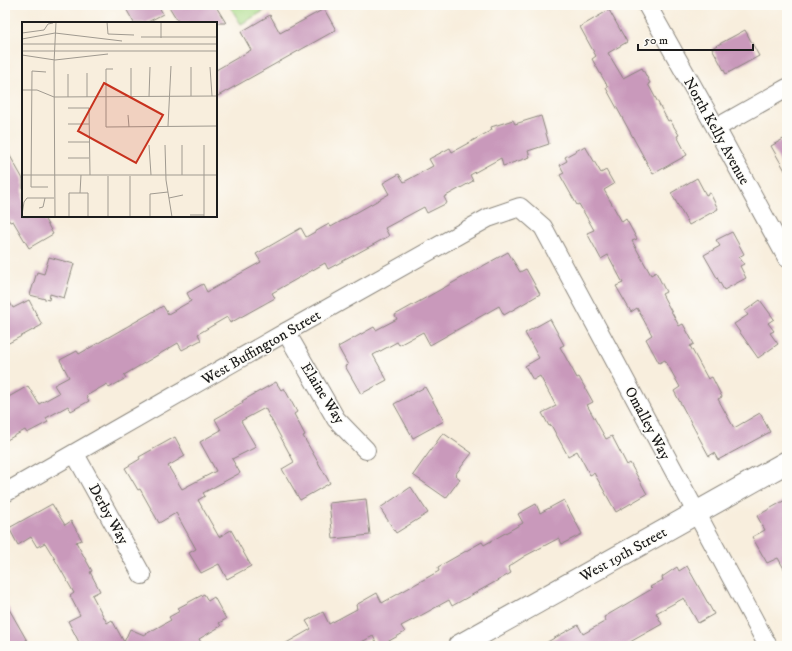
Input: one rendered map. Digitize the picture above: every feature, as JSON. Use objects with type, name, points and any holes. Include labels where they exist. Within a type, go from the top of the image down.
[{"type":"main road","name":"West 19th Street","points":[[459,646],[787,462]]},
{"type":"street","name":"North Kelly Avenue","points":[[647,5],[787,258]]},
{"type":"street","points":[[716,128],[787,88]]},
{"type":"street","name":"West Buffington Street","points":[[5,493],[488,218],[520,207]]},
{"type":"street","name":"Omalley Way","points":[[520,207],[543,228],[768,646]]},
{"type":"street","name":"Elaine Way","points":[[286,332],[336,419],[366,450]]},
{"type":"street","name":"Derby Way","points":[[75,454],[142,575]]},
{"type":"green space","points":[[229,5],[261,5],[264,11],[241,24]]},
{"type":"building","points":[[124,5],[158,5],[163,14],[148,22],[133,22]]},
{"type":"building","points":[[168,5],[215,5],[226,23],[217,22],[178,22]]},
{"type":"building","points":[[324,9],[336,30],[217,96],[217,69],[251,50],[241,32],[270,15],[280,33]]},
{"type":"building","points":[[609,10],[627,42],[608,53],[623,78],[642,68],[650,83],[648,84],[668,121],[670,120],[679,135],[677,136],[687,155],[653,174],[606,88],[608,87],[592,59],[596,56],[580,27]]},
{"type":"building","points":[[745,30],[759,56],[726,74],[712,48]]},
{"type":"building","points":[[541,116],[549,144],[528,151],[530,157],[503,166],[501,158],[470,175],[473,181],[444,197],[447,203],[427,213],[424,207],[385,228],[389,236],[328,269],[325,263],[272,293],[275,298],[230,323],[227,317],[198,334],[201,340],[182,350],[178,343],[124,375],[126,378],[109,388],[107,384],[86,396],[89,401],[71,411],[68,406],[46,418],[48,422],[27,433],[25,430],[5,441],[5,399],[28,386],[39,404],[59,393],[54,385],[69,377],[60,360],[77,351],[79,354],[163,306],[168,314],[191,301],[187,293],[203,284],[207,292],[261,262],[256,254],[301,228],[306,237],[329,224],[331,227],[389,194],[383,183],[399,174],[404,182],[433,166],[429,159],[450,148],[452,152],[492,130],[491,127],[513,120],[515,124]]},
{"type":"building","points":[[787,137],[787,174],[771,146]]},
{"type":"building","points":[[585,146],[601,173],[606,170],[614,184],[604,190],[622,222],[626,219],[637,239],[632,241],[651,275],[656,272],[666,292],[662,294],[679,326],[683,324],[694,344],[690,346],[708,379],[712,377],[722,397],[718,399],[734,428],[760,413],[770,432],[718,460],[714,453],[709,456],[674,391],[680,387],[665,360],[659,363],[646,339],[652,335],[637,308],[631,312],[616,286],[623,283],[608,255],[601,259],[587,233],[594,230],[579,204],[577,205],[560,175],[564,173],[560,165],[567,161],[565,157]]},
{"type":"building","points":[[5,147],[22,177],[22,217],[44,217],[53,234],[29,248],[13,221],[10,222],[5,214]]},
{"type":"building","points":[[697,178],[706,195],[710,193],[718,209],[689,225],[671,193]]},
{"type":"building","points":[[732,232],[744,254],[739,257],[744,264],[740,266],[746,278],[724,290],[704,255],[720,246],[716,240]]},
{"type":"building","points":[[508,252],[520,272],[526,269],[540,294],[504,315],[499,306],[430,345],[423,332],[399,345],[397,342],[373,355],[387,380],[361,394],[345,366],[348,365],[338,347],[374,327],[376,330],[397,319],[395,315]]},
{"type":"building","points":[[49,257],[74,264],[64,298],[50,294],[49,300],[30,295],[37,272],[44,274]]},
{"type":"building","points":[[5,293],[13,308],[29,300],[42,325],[5,345]]},
{"type":"building","points":[[760,300],[774,319],[768,323],[774,331],[770,333],[778,344],[758,358],[734,324],[748,315],[745,311]]},
{"type":"building","points":[[550,319],[564,345],[560,347],[577,378],[579,377],[593,402],[587,405],[606,439],[612,436],[627,465],[630,463],[647,494],[616,512],[594,473],[590,475],[577,451],[568,456],[551,425],[549,426],[542,413],[556,406],[540,376],[533,380],[525,366],[539,358],[525,333]]},
{"type":"building","points":[[276,382],[281,390],[284,388],[297,412],[294,414],[305,435],[303,436],[330,483],[300,500],[282,469],[294,462],[265,408],[241,421],[256,447],[232,459],[240,473],[203,493],[205,496],[198,500],[219,537],[231,530],[251,566],[227,579],[219,564],[201,573],[189,553],[196,549],[176,513],[159,523],[140,489],[138,490],[125,468],[140,459],[139,457],[175,437],[185,456],[168,466],[182,489],[216,471],[200,442],[221,430],[215,419],[243,403],[242,401]]},
{"type":"building","points":[[425,387],[444,421],[413,438],[394,404]]},
{"type":"building","points":[[443,433],[472,453],[455,475],[460,479],[446,498],[413,475]]},
{"type":"building","points":[[411,487],[428,513],[396,533],[380,508]]},
{"type":"building","points":[[366,499],[370,535],[333,539],[329,503]]},
{"type":"building","points":[[787,499],[787,574],[778,558],[767,563],[752,537],[765,530],[757,516]]},
{"type":"building","points":[[564,500],[582,534],[562,544],[559,538],[525,556],[508,567],[511,573],[452,606],[449,600],[401,626],[405,632],[380,646],[378,646],[373,636],[354,646],[281,646],[311,629],[306,621],[323,612],[329,624],[357,609],[356,605],[377,593],[382,603],[439,571],[438,567],[466,551],[482,542],[484,545],[523,523],[518,514],[536,504],[540,513]]},
{"type":"building","points":[[52,504],[65,525],[71,521],[82,540],[76,542],[92,571],[90,572],[100,591],[92,595],[107,623],[112,620],[124,642],[130,629],[144,635],[171,620],[169,617],[180,611],[178,608],[204,594],[208,601],[214,597],[226,619],[219,623],[221,626],[199,639],[203,646],[81,646],[68,621],[80,615],[70,596],[74,593],[53,556],[45,543],[37,547],[31,537],[18,545],[9,528]]},
{"type":"building","points":[[687,566],[714,614],[698,623],[684,598],[656,613],[662,624],[623,646],[540,646],[578,625],[583,634],[606,621],[604,617],[652,589],[650,587],[663,580],[662,577],[677,567],[679,571]]},
{"type":"building","points":[[5,602],[30,646],[5,646]]}]
